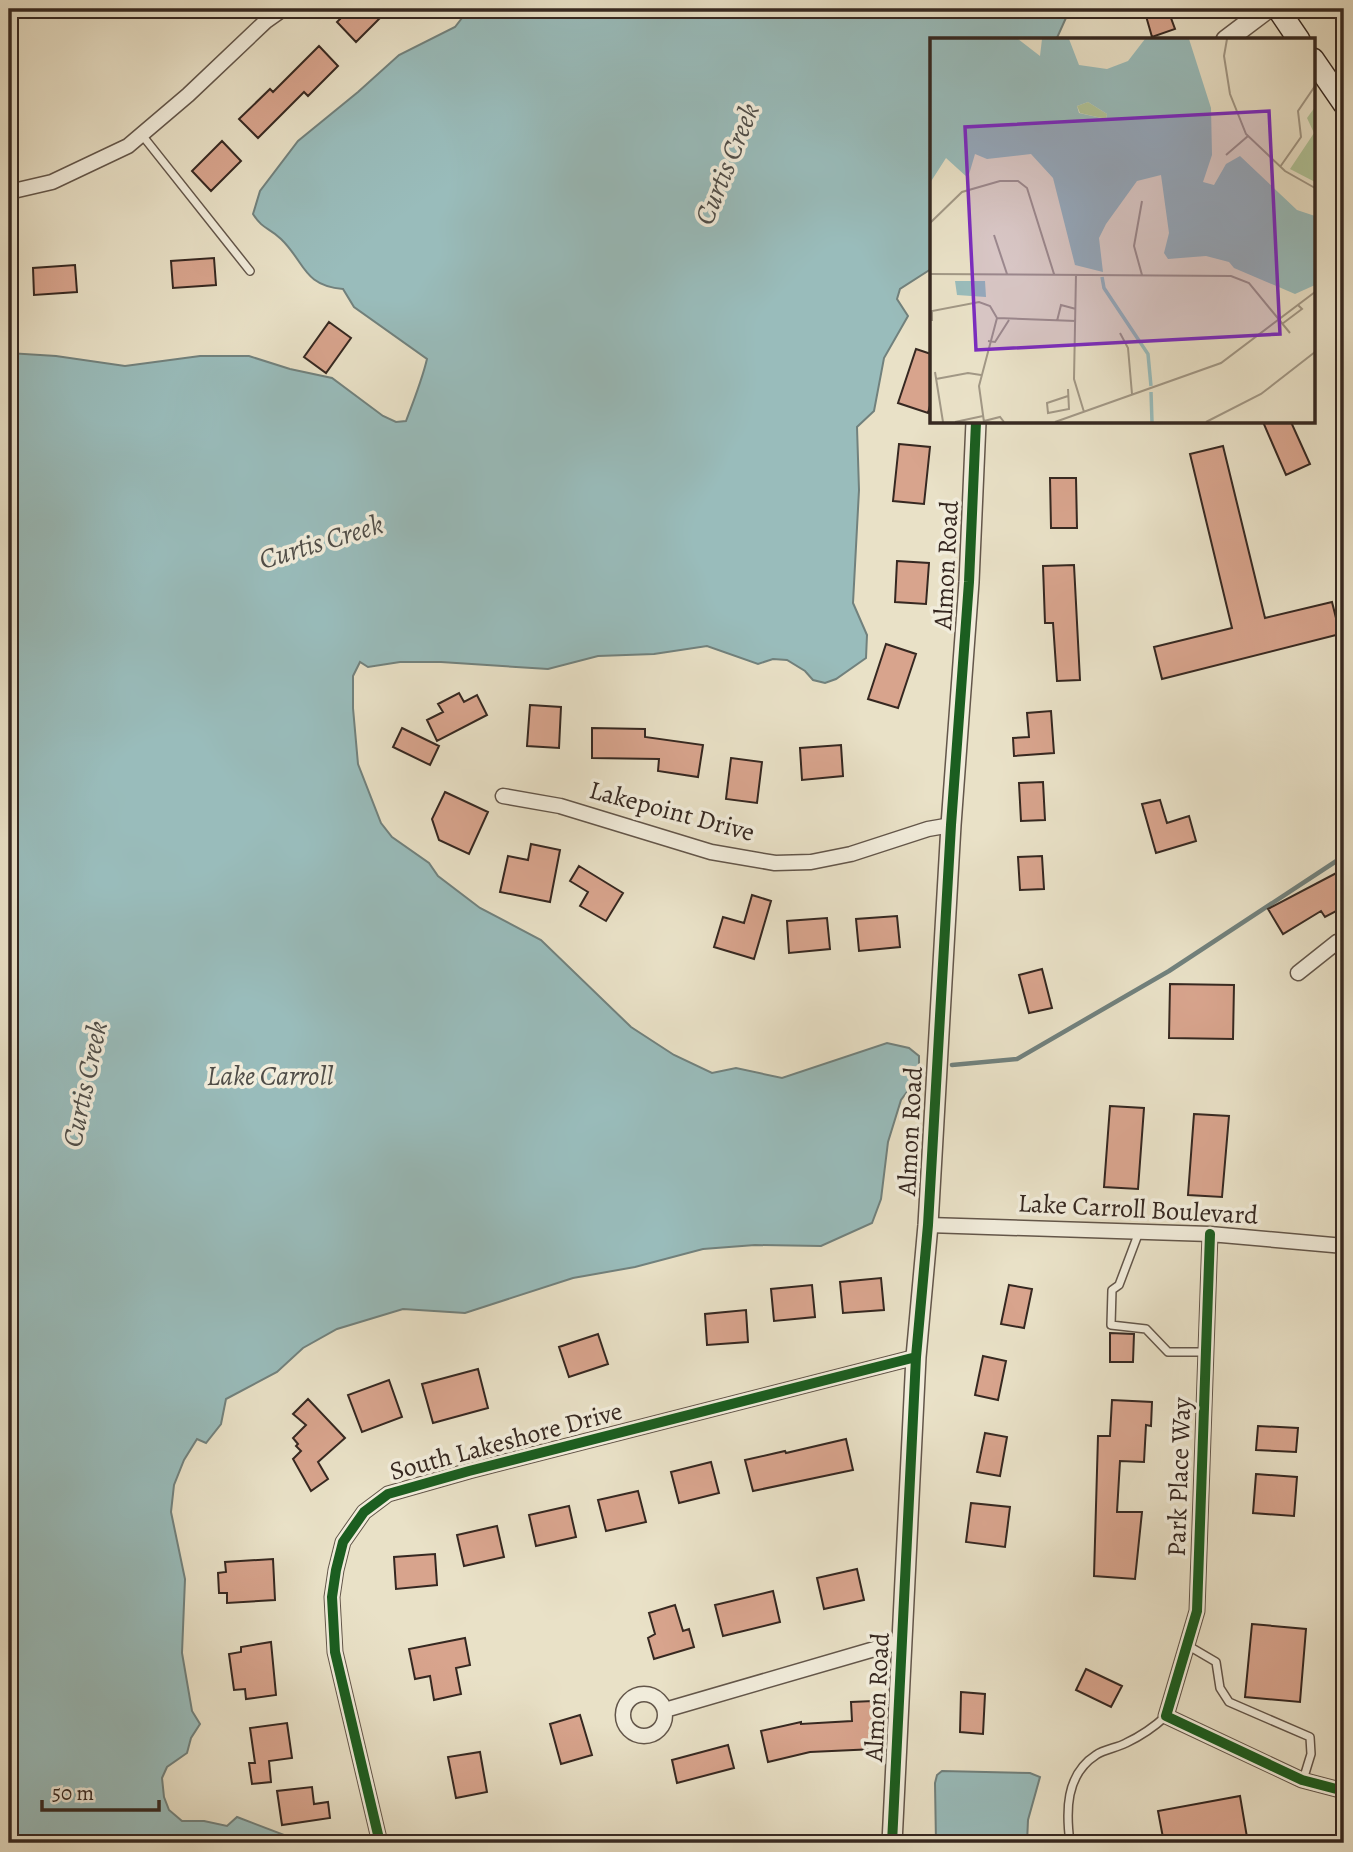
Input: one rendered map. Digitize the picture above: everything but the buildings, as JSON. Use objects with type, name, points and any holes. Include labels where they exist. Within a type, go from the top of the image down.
[{"type":"main road","points":[[1278,9],[1298,38]]},
{"type":"main road","points":[[1314,60],[1344,104]]},
{"type":"street","points":[[9,192],[52,182],[128,146],[266,21],[283,9]]},
{"type":"street","points":[[1229,38],[1267,9]]},
{"type":"street","name":"Almon Road","points":[[892,1843],[916,1357],[928,1225],[951,825],[969,582],[976,424]]},
{"type":"street","name":"Lakepoint Drive","points":[[503,796],[561,806],[711,852],[775,863],[811,862],[851,854],[928,829],[951,825]]},
{"type":"street","points":[[1298,973],[1337,942],[1344,941]]},
{"type":"street","name":"Lake Carroll Boulevard","points":[[928,1225],[1210,1234],[1344,1246]]},
{"type":"street","name":"Park Place Way","points":[[1166,1716],[1197,1611],[1210,1234]]},
{"type":"street","name":"South Lakeshore Drive","points":[[380,1843],[335,1652],[332,1597],[343,1542],[364,1512],[388,1494],[469,1471],[916,1357]]},
{"type":"street","points":[[665,1710],[902,1641]]},
{"type":"street","points":[[1166,1716],[1303,1780],[1344,1791]]},
{"type":"lane","points":[[142,135],[250,271]]},
{"type":"lane","points":[[1139,1232],[1119,1285],[1112,1290],[1111,1325],[1146,1329],[1168,1352],[1206,1352]]},
{"type":"lane","points":[[1187,1644],[1216,1662],[1220,1688],[1229,1702],[1310,1737],[1311,1754],[1303,1780]]},
{"type":"lane","points":[[1070,1843],[1067,1822],[1069,1791],[1079,1773],[1096,1755],[1148,1732],[1166,1716]]},
{"type":"water","name":"Lake Carroll","points":[[469,9],[1070,9],[1057,38],[930,38],[930,270],[900,289],[897,299],[908,316],[884,358],[874,411],[857,427],[859,490],[853,603],[867,635],[866,658],[836,679],[825,683],[813,680],[805,671],[787,660],[773,659],[758,664],[707,646],[654,654],[598,656],[548,669],[441,662],[400,662],[368,667],[360,662],[353,676],[358,764],[381,823],[392,837],[429,863],[438,876],[480,908],[541,940],[631,1027],[674,1055],[712,1073],[736,1068],[782,1078],[887,1043],[909,1048],[919,1056],[919,1076],[901,1100],[888,1142],[881,1199],[872,1223],[821,1246],[755,1245],[703,1249],[635,1267],[573,1278],[465,1313],[403,1309],[337,1329],[303,1348],[277,1372],[226,1399],[221,1424],[206,1443],[197,1439],[184,1460],[174,1485],[171,1512],[185,1579],[182,1653],[192,1711],[200,1724],[191,1738],[187,1753],[167,1767],[162,1778],[164,1797],[169,1810],[182,1821],[204,1821],[227,1826],[237,1817],[305,1843],[9,1843],[9,353],[56,356],[125,366],[200,356],[249,356],[332,378],[383,416],[396,422],[406,421],[427,359],[354,307],[343,289],[330,287],[312,278],[281,239],[253,214],[260,191],[298,141],[399,55],[455,27]]},
{"type":"water","points":[[942,1771],[1030,1773],[1040,1777],[1028,1820],[1027,1843],[936,1843],[935,1783],[937,1775]]},
{"type":"waterway","points":[[952,1065],[1017,1059],[1169,971],[1344,856]]},
{"type":"cycle path","points":[[892,1843],[916,1357],[928,1225],[951,825],[969,582],[976,424]]},
{"type":"cycle path","points":[[1210,1234],[1197,1611],[1166,1716],[1302,1780],[1344,1791]]},
{"type":"cycle path","points":[[380,1843],[335,1652],[332,1597],[343,1542],[364,1512],[388,1494],[469,1471],[916,1357]]},
{"type":"water label","name":"Curtis Creek","points":[[727,164]]},
{"type":"water label","name":"Curtis Creek","points":[[321,542]]},
{"type":"water label","name":"Curtis Creek","points":[[85,1084]]}]
